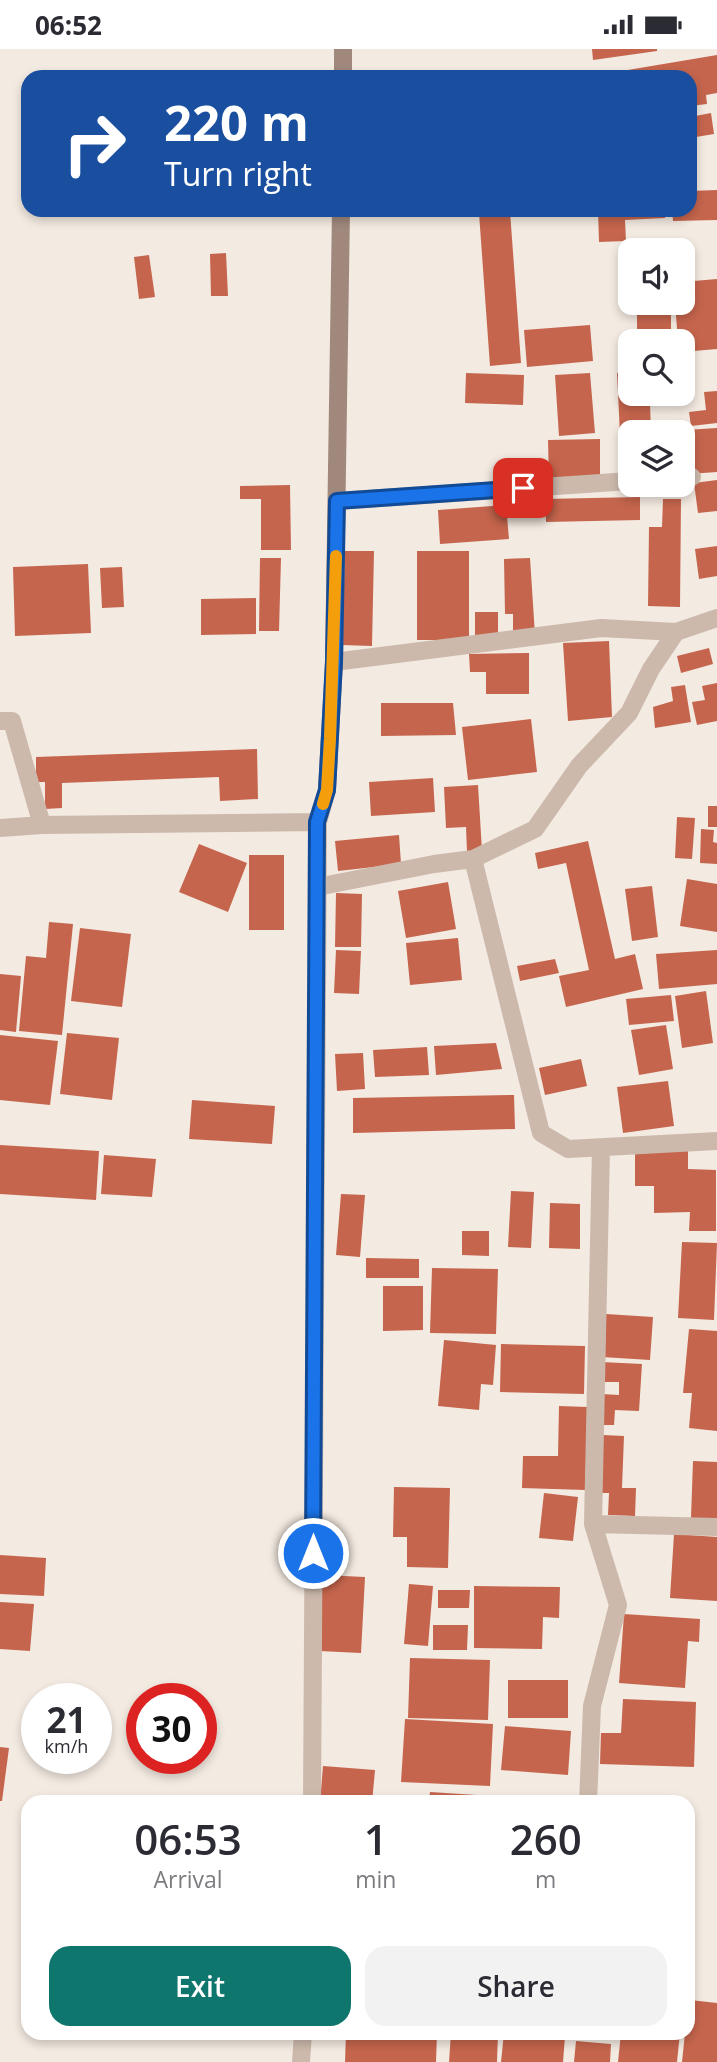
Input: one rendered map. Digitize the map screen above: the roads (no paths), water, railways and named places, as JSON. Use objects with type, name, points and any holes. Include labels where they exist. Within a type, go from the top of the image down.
[{"type":"street","points":[[343,49],[343,70]]},
{"type":"street","points":[[312,1795],[317,822],[327,790],[334,662],[341,217]]},
{"type":"street","points":[[337,501],[618,482]]},
{"type":"street","points":[[334,662],[601,628],[676,632],[717,618]]},
{"type":"street","points":[[317,887],[473,859],[535,829],[579,766],[629,713],[651,669],[676,632]]},
{"type":"street","points":[[0,722],[12,721],[42,825]]},
{"type":"street","points":[[0,828],[42,825],[317,822]]},
{"type":"street","points":[[473,859],[541,1133],[568,1149],[717,1141]]},
{"type":"street","points":[[587,1795],[592,1706],[618,1605],[593,1524],[601,1148]]},
{"type":"street","points":[[593,1524],[717,1527]]},
{"type":"street","points":[[301,2062],[303,2040]]}]
